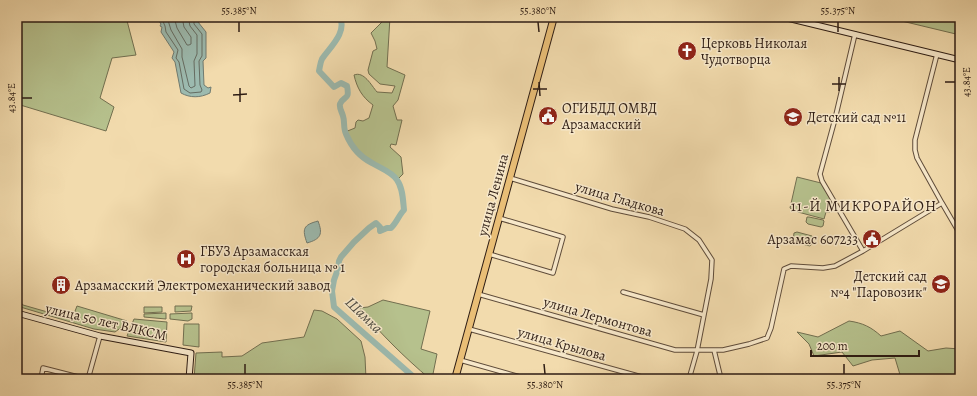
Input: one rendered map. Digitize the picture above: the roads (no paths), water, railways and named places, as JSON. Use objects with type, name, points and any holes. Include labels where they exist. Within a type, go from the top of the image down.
[{"type":"main road","name":"улица Ленина","points":[[455,379],[554,17]]},
{"type":"street","points":[[783,17],[960,60]]},
{"type":"street","points":[[855,34],[835,119],[820,174],[863,251]]},
{"type":"street","points":[[937,54],[916,140],[915,150],[917,158],[960,234]]},
{"type":"street","name":"улица Гладкова","points":[[510,178],[612,209],[649,216],[685,229],[699,240],[712,260],[711,279],[704,315]]},
{"type":"street","points":[[722,379],[714,350],[749,344],[767,338],[771,328],[783,272],[787,267],[797,266],[823,268],[835,266],[863,251],[942,203]]},
{"type":"street","points":[[489,254],[553,273],[563,237],[499,218]]},
{"type":"street","points":[[623,292],[704,315],[697,351],[689,379]]},
{"type":"street","name":"улица Лермонтова","points":[[478,294],[675,350],[714,350]]},
{"type":"street","name":"улица 50 лет ВЛКСМ","points":[[17,313],[100,336],[191,353],[189,379]]},
{"type":"street","name":"улица Крылова","points":[[469,329],[649,379]]},
{"type":"street","points":[[41,379],[43,368],[87,379],[100,336]]},
{"type":"street","points":[[460,360],[527,379]]},
{"type":"water","points":[[156,17],[198,17],[198,22],[206,32],[206,58],[203,61],[204,85],[208,88],[211,87],[210,93],[195,97],[181,93],[175,62],[172,58],[174,52],[161,32],[161,24]]},
{"type":"water","points":[[318,221],[320,235],[315,240],[307,243],[304,234],[305,228],[309,224]]},
{"type":"waterway","name":"Шамка","points":[[340,17],[342,23],[337,40],[322,59],[319,71],[334,87],[341,83],[347,86],[348,94],[340,104],[340,108],[344,118],[346,134],[350,143],[368,161],[389,172],[395,177],[402,191],[404,210],[391,228],[380,231],[380,227],[376,223],[354,242],[341,257],[332,291],[334,307],[416,379]]},
{"type":"place","name":"Церковь Николая Чудотворца","points":[[687,51]]},
{"type":"place","name":"ОГИБДД ОМВД Арзамасский","points":[[548,116]]},
{"type":"place","name":"Детский сад №11","points":[[793,117]]},
{"type":"place","name":"Арзамас 607233","points":[[872,239]]},
{"type":"place","name":"ГБУЗ Арзамасская городская больница № 1","points":[[186,259]]},
{"type":"place","name":"Детский сад №4 \"Паровозик\"","points":[[941,284]]},
{"type":"place","name":"Арзамасский Электромеханический завод","points":[[61,285]]},
{"type":"district","name":"11-Й МИКРОРАЙОН","points":[[864,206]]}]
